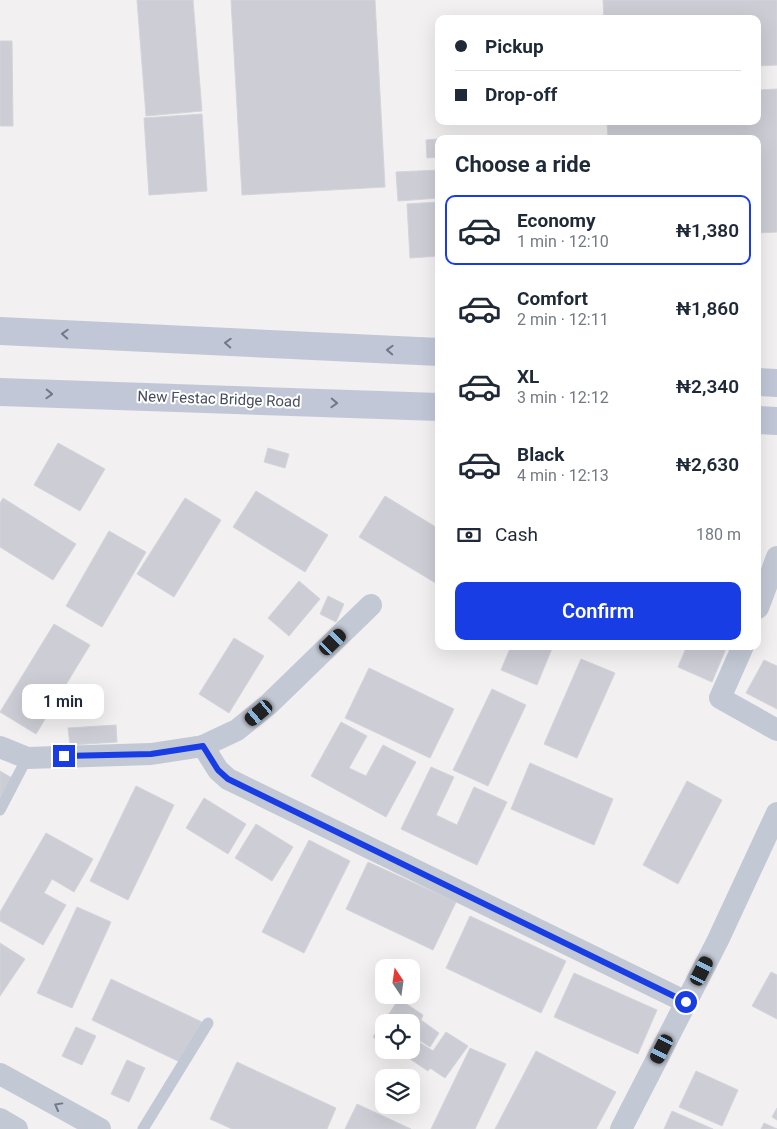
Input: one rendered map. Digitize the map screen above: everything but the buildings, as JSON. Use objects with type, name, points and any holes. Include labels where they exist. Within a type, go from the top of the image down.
[{"type":"main road","points":[[0,331],[435,352]]},
{"type":"main road","points":[[761,364],[777,365]]},
{"type":"main road","points":[[761,382],[777,383]]},
{"type":"main road","name":"New Festac Bridge Road","points":[[0,392],[435,407]]},
{"type":"main road","points":[[761,402],[777,403]]},
{"type":"main road","points":[[761,420],[777,421]]},
{"type":"street","points":[[761,600],[777,557]]},
{"type":"street","points":[[0,747],[26,758],[151,754],[203,746],[238,730],[269,704],[371,605]]},
{"type":"street","points":[[741,650],[720,698],[777,730]]},
{"type":"street","points":[[203,746],[218,770],[228,779],[686,1002]]},
{"type":"street","points":[[621,1129],[718,940],[777,813]]},
{"type":"street","points":[[0,1074],[100,1129]]},
{"type":"street","points":[[0,1119],[17,1129]]},
{"type":"lane","points":[[0,810],[26,758]]},
{"type":"lane","points":[[143,1129],[208,1023]]},
{"type":"route","points":[[64,756],[151,754],[203,746],[218,770],[228,779],[686,1002]]}]
